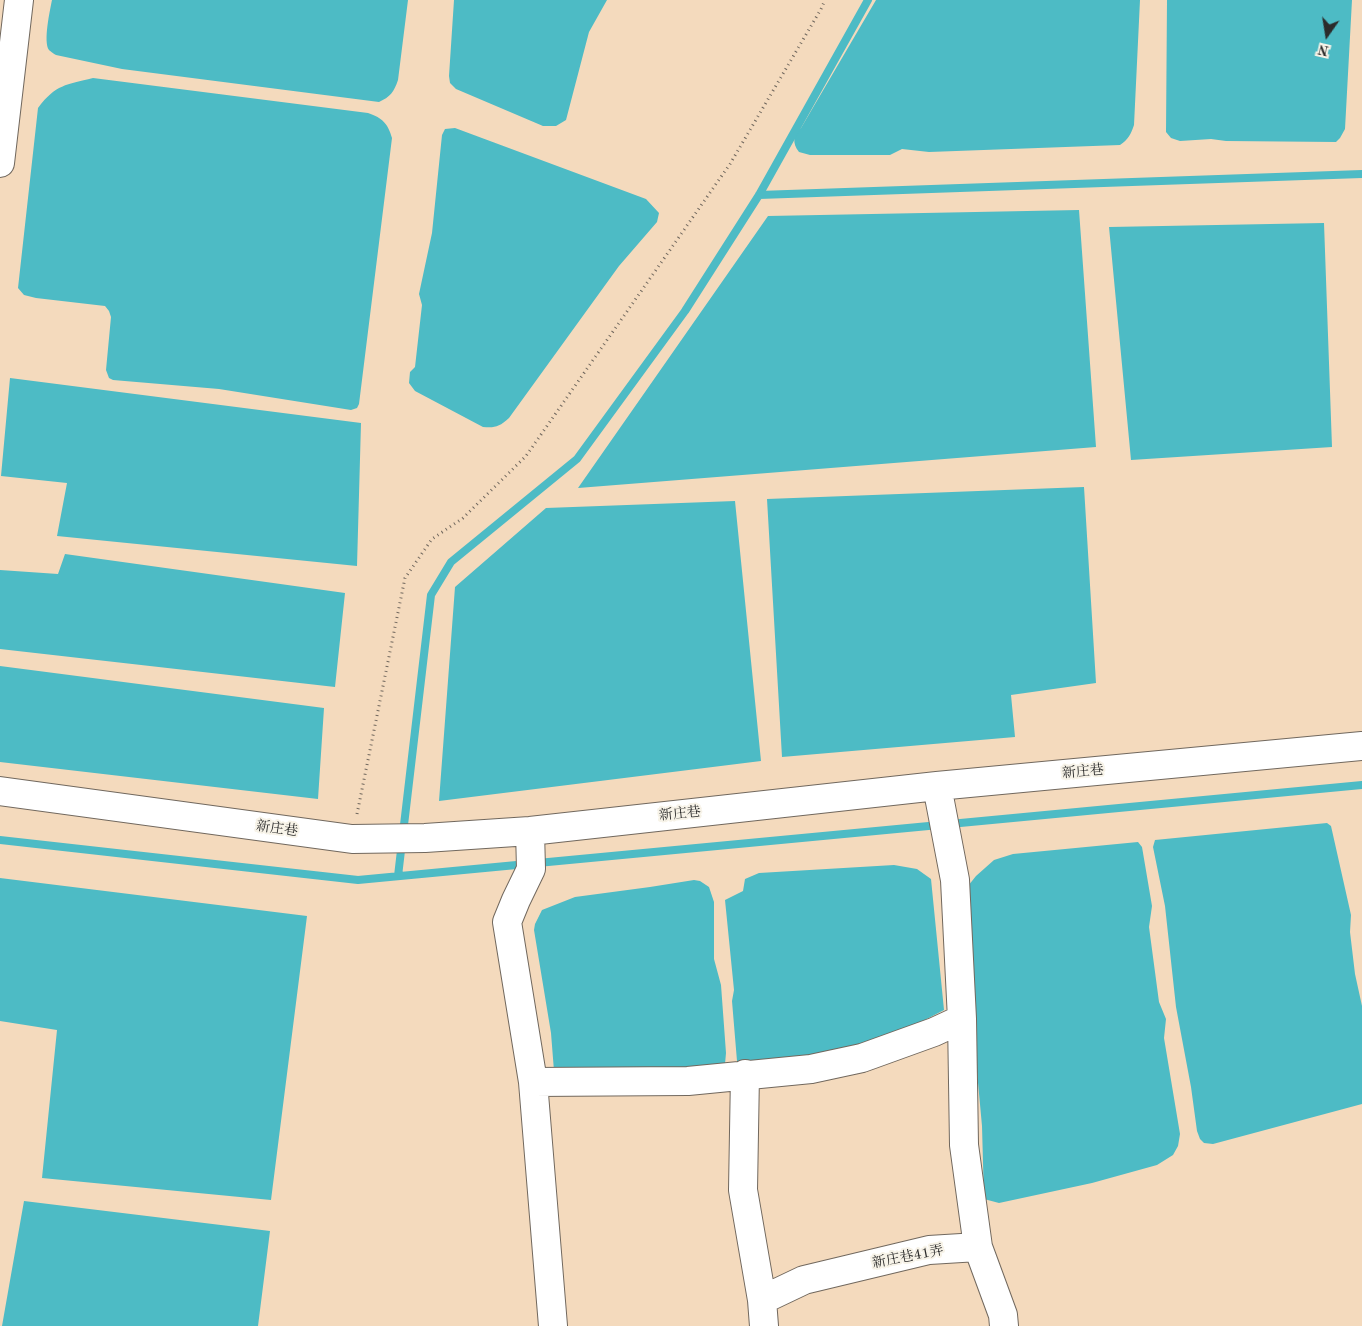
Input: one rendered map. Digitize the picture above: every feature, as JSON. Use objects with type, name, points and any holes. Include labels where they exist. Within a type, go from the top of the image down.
[{"type":"street","points":[[0,163],[19,0]]},
{"type":"street","name":"新庄巷","points":[[0,790],[352,839],[425,838],[530,831],[937,786],[1362,746]]},
{"type":"street","points":[[937,786],[955,880],[962,1019],[964,1145],[978,1247],[1003,1316],[1004,1326]]},
{"type":"street","points":[[530,831],[531,869],[507,922],[533,1082],[553,1326]]},
{"type":"street","points":[[533,1082],[688,1081],[811,1069],[862,1058],[934,1032],[962,1019]]},
{"type":"street","name":"新庄巷41弄","points":[[745,1074],[743,1190],[763,1313],[804,1280],[929,1250],[978,1247]]},
{"type":"path","points":[[352,839],[405,578],[432,540],[463,518],[526,456],[730,164],[825,0]]},
{"type":"water","points":[[52,0],[408,0],[398,80],[391,94],[379,102],[122,69],[56,55],[47,46]]},
{"type":"water","points":[[454,0],[607,0],[589,32],[566,120],[556,126],[543,126],[456,89],[450,83]]},
{"type":"water","points":[[876,0],[1140,0],[1134,125],[1130,134],[1120,145],[929,152],[902,149],[890,155],[810,155],[799,152],[794,142],[796,133],[801,128]]},
{"type":"water","points":[[1167,0],[1352,0],[1345,129],[1340,138],[1336,142],[1226,141],[1211,139],[1180,141],[1171,138],[1166,132]]},
{"type":"water","points":[[93,78],[368,113],[384,122],[392,138],[357,408],[351,410],[219,389],[113,380],[109,378],[106,370],[111,317],[105,306],[36,298],[24,295],[18,288],[38,108],[56,90],[68,84]]},
{"type":"water","points":[[455,128],[646,199],[659,213],[657,222],[619,266],[509,418],[494,427],[483,427],[415,391],[409,383],[410,372],[415,367],[422,305],[419,294],[432,233],[442,135],[445,129]]},
{"type":"water","points":[[1079,210],[1096,447],[578,488],[768,216]]},
{"type":"water","points":[[1324,223],[1332,447],[1131,460],[1109,227]]},
{"type":"water","points":[[10,378],[361,423],[357,566],[57,536],[67,483],[1,476]]},
{"type":"water","points":[[1084,487],[1096,683],[1011,695],[1015,737],[782,757],[767,499]]},
{"type":"water","points":[[735,501],[761,761],[439,801],[455,587],[546,508]]},
{"type":"water","points":[[65,554],[345,593],[335,687],[0,649],[0,570],[58,574]]},
{"type":"water","points":[[0,666],[324,708],[318,799],[0,762]]},
{"type":"water","points":[[1327,823],[1331,826],[1351,915],[1350,932],[1355,974],[1362,1006],[1362,1104],[1213,1144],[1204,1143],[1197,1131],[1176,1007],[1165,906],[1153,847],[1155,840]]},
{"type":"water","points":[[1138,842],[1142,847],[1152,906],[1149,927],[1159,1002],[1166,1019],[1164,1038],[1180,1134],[1178,1146],[1173,1155],[1157,1165],[1092,1183],[999,1203],[984,1199],[982,1126],[962,909],[968,886],[994,860],[1013,854]]},
{"type":"water","points":[[894,865],[917,869],[931,879],[944,1010],[873,1047],[742,1067],[737,1061],[732,1001],[734,990],[725,900],[743,891],[745,879],[759,873]]},
{"type":"water","points":[[0,878],[307,916],[271,1200],[42,1178],[57,1030],[0,1021]]},
{"type":"water","points":[[694,880],[700,881],[709,887],[714,902],[714,959],[721,985],[726,1053],[725,1064],[710,1068],[554,1071],[551,1033],[534,930],[542,910],[575,897]]},
{"type":"water","points":[[24,1201],[270,1231],[258,1326],[2,1326]]},
{"type":"waterway","points":[[398,876],[431,595],[451,562],[577,459],[685,311],[759,195],[868,0]]},
{"type":"waterway","points":[[759,195],[1362,174]]},
{"type":"waterway","points":[[0,840],[358,880],[1362,785]]}]
